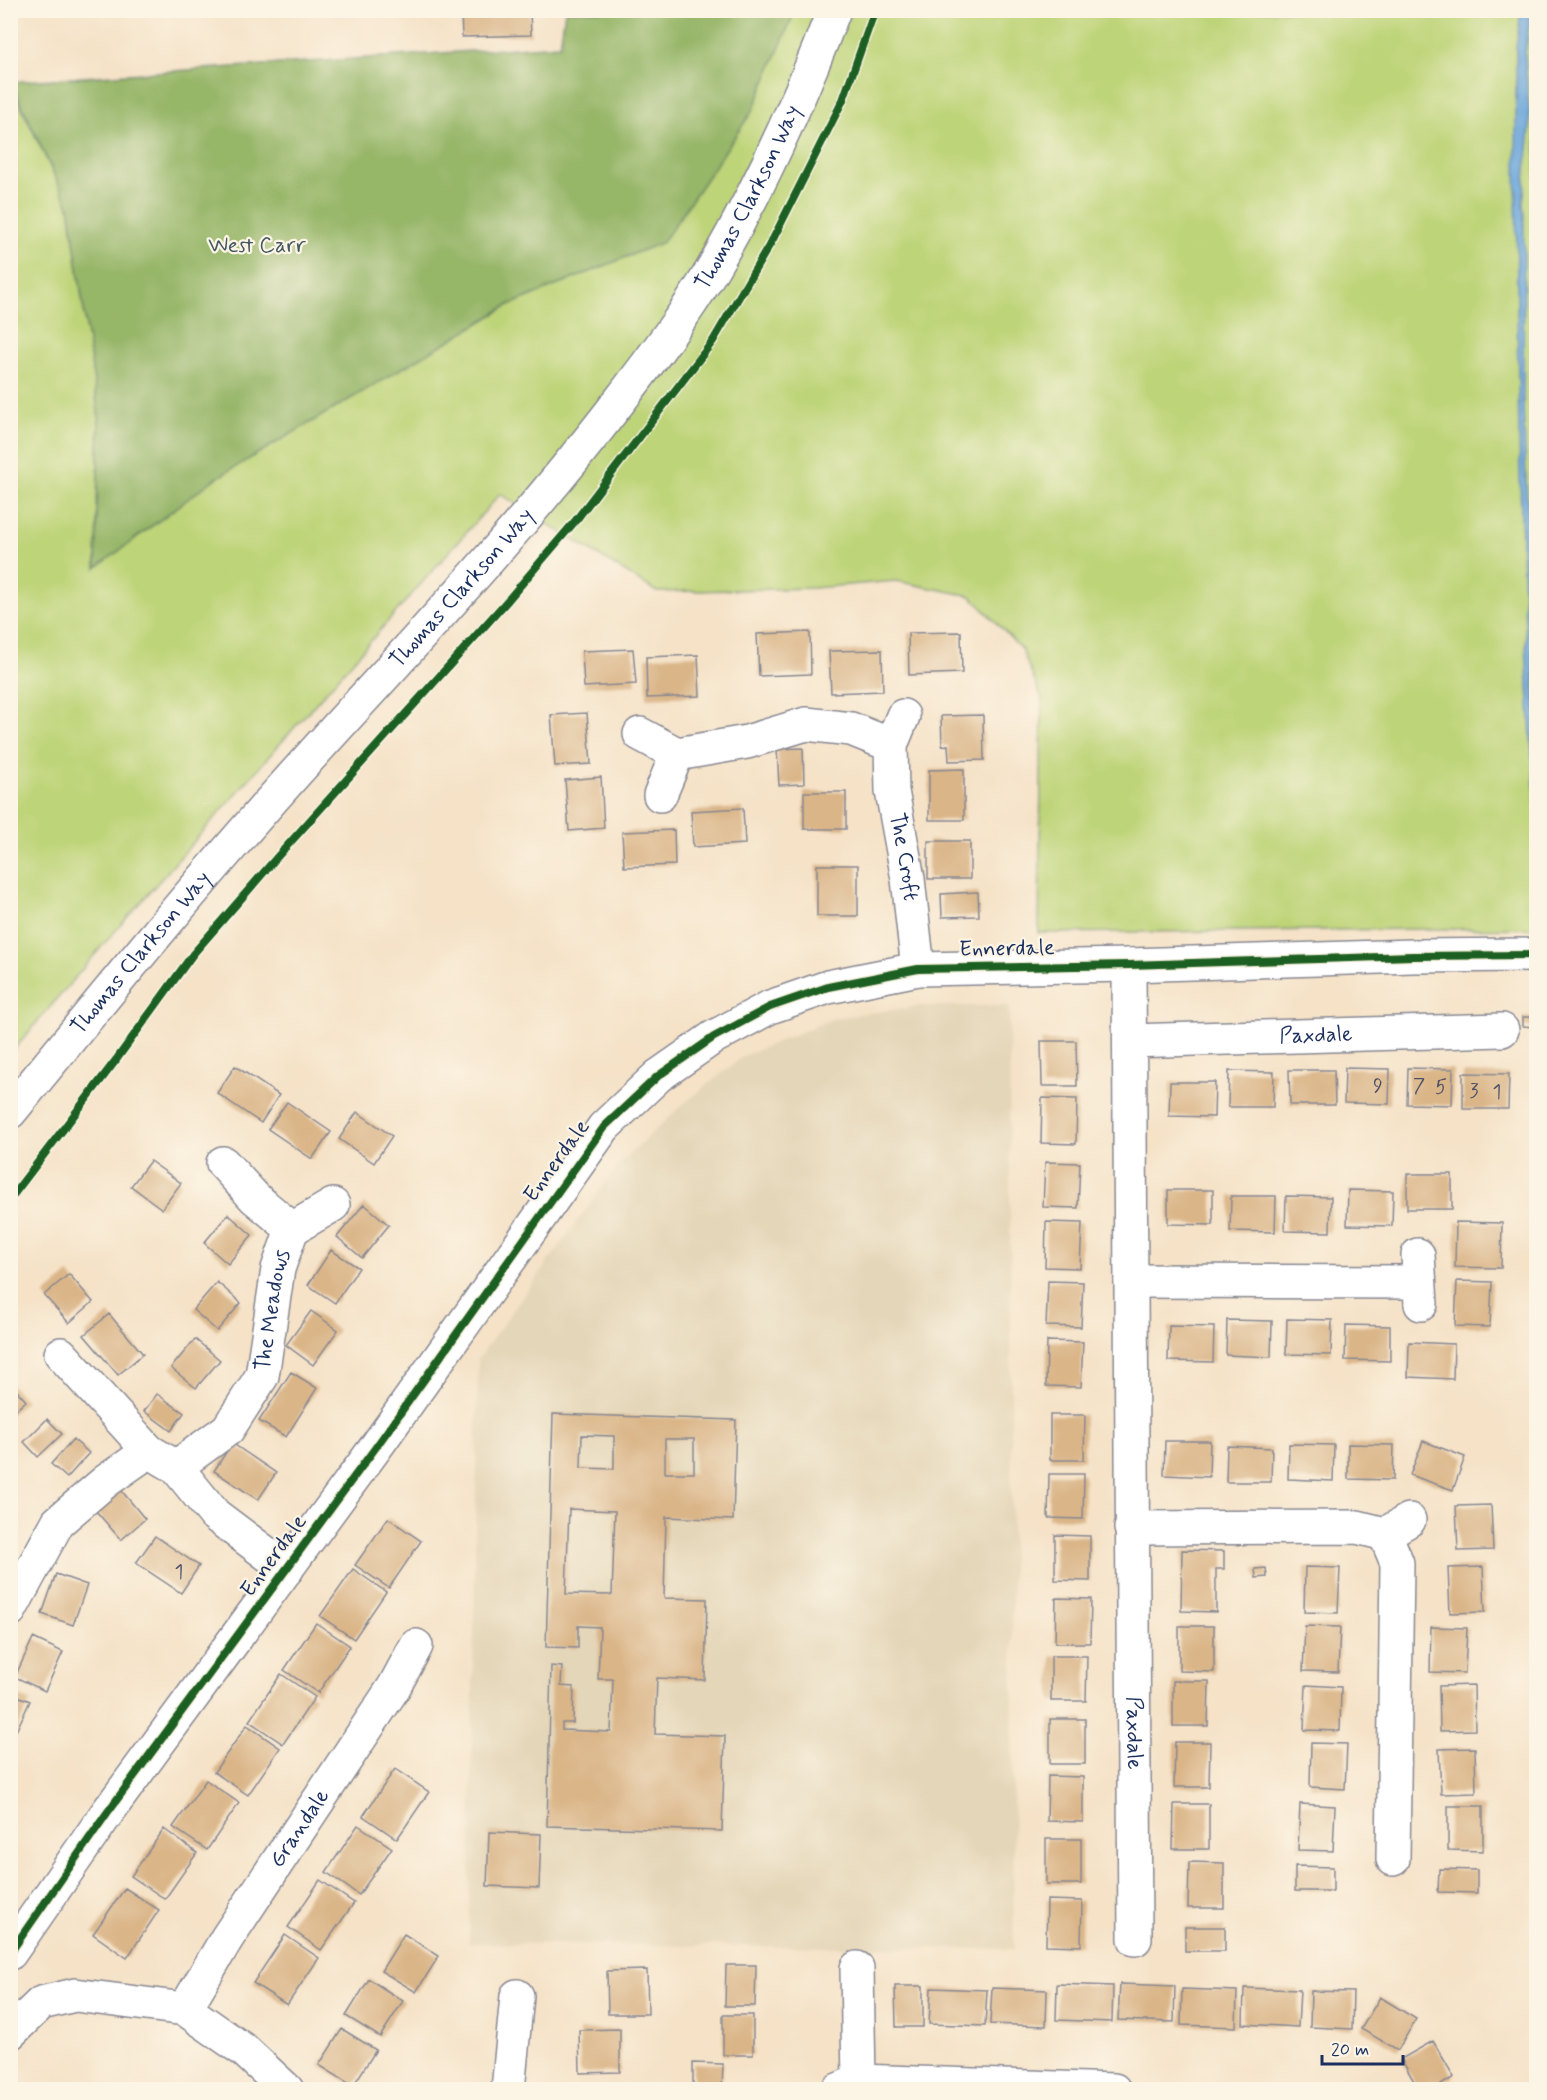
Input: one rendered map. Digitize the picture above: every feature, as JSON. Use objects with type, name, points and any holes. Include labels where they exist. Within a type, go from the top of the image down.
[{"type":"main road","name":"Thomas Clarkson Way","points":[[10,1112],[246,829],[522,523],[653,357],[712,270],[763,177],[816,58],[834,10]]},
{"type":"main road","name":"The Croft","points":[[677,754],[747,742],[806,724],[850,729],[897,730],[892,791],[908,879],[918,969]]},
{"type":"main road","points":[[640,734],[677,754],[660,795]]},
{"type":"main road","name":"Ennerdale","points":[[10,1953],[107,1813],[376,1447],[604,1127],[658,1076],[714,1037],[770,1007],[828,987],[918,969],[1129,965],[1389,956],[1536,955]]},
{"type":"main road","name":"Paxdale","points":[[1129,965],[1135,1938]]},
{"type":"main road","name":"Paxdale","points":[[1130,1041],[1502,1030]]},
{"type":"main road","name":"The Meadows","points":[[223,1163],[255,1198],[292,1229]]},
{"type":"main road","name":"The Meadows","points":[[10,1610],[58,1522],[106,1481],[163,1459],[228,1429],[262,1376],[278,1269],[292,1229],[333,1205]]},
{"type":"main road","points":[[1131,1281],[1419,1280]]},
{"type":"main road","points":[[61,1354],[215,1515],[286,1569]]},
{"type":"main road","points":[[1131,1528],[1397,1527],[1394,1860]]},
{"type":"main road","name":"Grandale","points":[[185,2009],[227,1938],[394,1687],[416,1646]]},
{"type":"main road","points":[[857,1968],[848,2085],[1114,2090]]},
{"type":"main road","points":[[10,2033],[41,2003],[75,1995],[185,2009],[245,2051],[287,2090]]},
{"type":"main road","points":[[508,2090],[517,1996]]},
{"type":"shaded area","points":[[919,1006],[1009,1006],[1014,1949],[469,1943],[478,1359],[618,1165],[683,1104],[744,1056],[834,1018]]},
{"type":"green space","name":"West Carr","points":[[565,11],[795,11],[753,110],[663,242],[509,305],[213,480],[96,568],[99,418],[69,206],[11,82],[560,45]]},
{"type":"green space","points":[[795,11],[1536,11],[1536,928],[1039,933],[1042,699],[1022,650],[971,596],[896,581],[813,588],[657,592],[500,494],[102,946],[11,1053],[10,84],[69,206],[99,418],[96,568],[213,480],[509,305],[663,242],[753,110]]},
{"type":"water","points":[[1521,11],[1531,11],[1525,54],[1530,127],[1523,205],[1523,405],[1536,722],[1536,810],[1525,619],[1519,428],[1516,47]]},
{"type":"building","points":[[461,10],[530,10],[531,35],[462,37]]},
{"type":"building","points":[[810,632],[811,674],[759,676],[757,634]]},
{"type":"building","points":[[961,632],[962,673],[909,675],[908,633]]},
{"type":"building","points":[[633,649],[636,684],[584,687],[582,651]]},
{"type":"building","points":[[882,650],[883,691],[831,693],[829,651]]},
{"type":"building","points":[[698,655],[700,696],[647,698],[646,657]]},
{"type":"building","points":[[587,713],[591,764],[555,766],[551,715]]},
{"type":"building","points":[[983,715],[984,760],[949,761],[948,745],[942,746],[941,716]]},
{"type":"building","points":[[803,748],[804,784],[779,785],[777,749]]},
{"type":"building","points":[[964,769],[964,820],[929,820],[929,770]]},
{"type":"building","points":[[601,777],[604,828],[569,831],[565,780]]},
{"type":"building","points":[[804,792],[846,792],[846,829],[804,829]]},
{"type":"building","points":[[743,808],[745,844],[693,847],[691,811]]},
{"type":"building","points":[[674,830],[675,865],[624,867],[622,832]]},
{"type":"building","points":[[928,841],[970,841],[970,879],[928,879]]},
{"type":"building","points":[[817,865],[858,865],[858,916],[817,916]]},
{"type":"building","points":[[978,892],[979,916],[942,917],[941,894]]},
{"type":"building","points":[[1523,1017],[1534,1017],[1534,1027],[1523,1026]]},
{"type":"building","points":[[1041,1041],[1076,1041],[1077,1086],[1042,1086]]},
{"type":"building","points":[[235,1066],[279,1095],[261,1123],[217,1093]]},
{"type":"building","points":[[1345,1068],[1390,1069],[1389,1104],[1344,1103]]},
{"type":"building","points":[[1408,1068],[1453,1069],[1452,1105],[1407,1104]]},
{"type":"building","points":[[1289,1070],[1334,1070],[1335,1105],[1290,1105]]},
{"type":"building","points":[[1229,1071],[1274,1072],[1273,1107],[1228,1107]]},
{"type":"building","points":[[1463,1073],[1509,1074],[1508,1109],[1463,1109]]},
{"type":"building","points":[[1170,1082],[1215,1082],[1214,1117],[1169,1116]]},
{"type":"building","points":[[1042,1098],[1077,1099],[1076,1144],[1041,1143]]},
{"type":"building","points":[[287,1102],[331,1132],[312,1159],[268,1129]]},
{"type":"building","points":[[357,1112],[392,1136],[374,1163],[339,1139]]},
{"type":"building","points":[[150,1161],[181,1183],[162,1209],[131,1186]]},
{"type":"building","points":[[1045,1162],[1080,1163],[1078,1208],[1043,1207]]},
{"type":"building","points":[[1407,1174],[1452,1174],[1452,1209],[1407,1209]]},
{"type":"building","points":[[1168,1190],[1213,1190],[1213,1225],[1168,1224]]},
{"type":"building","points":[[1348,1190],[1393,1191],[1392,1226],[1347,1225]]},
{"type":"building","points":[[1231,1196],[1276,1196],[1275,1232],[1230,1231]]},
{"type":"building","points":[[1286,1196],[1331,1197],[1330,1232],[1285,1231]]},
{"type":"building","points":[[364,1204],[389,1225],[362,1258],[337,1237]]},
{"type":"building","points":[[228,1214],[252,1235],[228,1264],[204,1243]]},
{"type":"building","points":[[1046,1222],[1082,1223],[1080,1268],[1045,1267]]},
{"type":"building","points":[[1456,1222],[1502,1223],[1501,1268],[1455,1267]]},
{"type":"building","points":[[331,1250],[359,1268],[335,1303],[308,1285]]},
{"type":"building","points":[[69,1274],[93,1302],[69,1323],[44,1295]]},
{"type":"building","points":[[1048,1281],[1083,1282],[1081,1327],[1046,1326]]},
{"type":"building","points":[[1457,1281],[1492,1282],[1490,1327],[1455,1326]]},
{"type":"building","points":[[217,1282],[241,1303],[217,1331],[193,1310]]},
{"type":"building","points":[[311,1311],[338,1330],[313,1365],[286,1345]]},
{"type":"building","points":[[109,1314],[143,1354],[118,1375],[84,1335]]},
{"type":"building","points":[[1287,1319],[1332,1320],[1331,1355],[1286,1354]]},
{"type":"building","points":[[1227,1320],[1272,1321],[1271,1357],[1226,1355]]},
{"type":"building","points":[[1346,1325],[1390,1326],[1390,1361],[1345,1360]]},
{"type":"building","points":[[1169,1326],[1214,1327],[1213,1362],[1168,1361]]},
{"type":"building","points":[[195,1339],[220,1360],[196,1388],[171,1368]]},
{"type":"building","points":[[1047,1341],[1083,1342],[1081,1387],[1046,1386]]},
{"type":"building","points":[[1409,1342],[1454,1344],[1453,1379],[1408,1377]]},
{"type":"building","points":[[291,1372],[317,1388],[286,1437],[259,1421]]},
{"type":"building","points":[[10,1383],[26,1401],[10,1415]]},
{"type":"building","points":[[157,1394],[184,1413],[171,1431],[144,1411]]},
{"type":"building","points":[[553,1414],[736,1420],[733,1520],[666,1517],[664,1598],[707,1599],[705,1680],[657,1678],[655,1734],[725,1736],[722,1831],[547,1826],[551,1666],[562,1667],[561,1686],[574,1687],[573,1723],[562,1723],[562,1730],[611,1732],[613,1679],[598,1679],[600,1627],[578,1626],[578,1648],[546,1647]],"holes":[[[582,1435],[614,1436],[614,1469],[581,1468]],[[665,1439],[694,1439],[694,1473],[665,1473]],[[569,1509],[615,1511],[612,1595],[566,1594]]]},
{"type":"building","points":[[1050,1415],[1085,1415],[1084,1460],[1050,1460]]},
{"type":"building","points":[[47,1419],[62,1434],[38,1457],[24,1442]]},
{"type":"building","points":[[73,1439],[89,1453],[67,1478],[51,1464]]},
{"type":"building","points":[[1165,1441],[1210,1441],[1209,1477],[1164,1475]]},
{"type":"building","points":[[1423,1441],[1465,1457],[1453,1490],[1410,1475]]},
{"type":"building","points":[[232,1443],[276,1473],[258,1500],[214,1471]]},
{"type":"building","points":[[1289,1444],[1334,1445],[1333,1481],[1288,1479]]},
{"type":"building","points":[[1348,1444],[1394,1445],[1393,1480],[1348,1479]]},
{"type":"building","points":[[1227,1446],[1272,1448],[1271,1482],[1226,1482]]},
{"type":"building","points":[[1049,1474],[1084,1474],[1083,1519],[1048,1518]]},
{"type":"building","points":[[121,1490],[145,1519],[121,1540],[96,1511]]},
{"type":"building","points":[[1491,1505],[1493,1550],[1458,1551],[1456,1506]]},
{"type":"building","points":[[388,1518],[421,1541],[389,1588],[355,1565]]},
{"type":"building","points":[[1055,1535],[1090,1536],[1090,1581],[1055,1580]]},
{"type":"building","points":[[155,1536],[199,1566],[181,1593],[136,1563]]},
{"type":"building","points":[[1182,1550],[1224,1551],[1224,1569],[1216,1569],[1216,1612],[1181,1611]]},
{"type":"building","points":[[1305,1567],[1340,1568],[1338,1613],[1304,1612]]},
{"type":"building","points":[[1483,1567],[1485,1612],[1450,1613],[1448,1568]]},
{"type":"building","points":[[1266,1568],[1267,1577],[1256,1578],[1255,1569]]},
{"type":"building","points":[[353,1569],[386,1592],[354,1639],[320,1616]]},
{"type":"building","points":[[56,1574],[87,1585],[73,1625],[42,1614]]},
{"type":"building","points":[[1056,1598],[1091,1599],[1090,1643],[1055,1643]]},
{"type":"building","points":[[316,1623],[350,1646],[318,1693],[284,1670]]},
{"type":"building","points":[[1179,1626],[1214,1626],[1214,1672],[1179,1671]]},
{"type":"building","points":[[1305,1626],[1340,1627],[1338,1672],[1303,1671]]},
{"type":"building","points":[[1431,1627],[1467,1628],[1465,1673],[1430,1672]]},
{"type":"building","points":[[33,1638],[63,1652],[45,1691],[15,1677]]},
{"type":"building","points":[[1051,1656],[1087,1656],[1086,1701],[1051,1701]]},
{"type":"building","points":[[281,1674],[315,1697],[283,1744],[249,1721]]},
{"type":"building","points":[[1173,1681],[1209,1681],[1208,1726],[1173,1726]]},
{"type":"building","points":[[1306,1685],[1341,1687],[1340,1731],[1304,1730]]},
{"type":"building","points":[[1474,1685],[1475,1730],[1440,1731],[1439,1686]]},
{"type":"building","points":[[10,1693],[30,1701],[12,1740],[10,1739]]},
{"type":"building","points":[[1050,1719],[1085,1719],[1085,1764],[1050,1764]]},
{"type":"building","points":[[247,1725],[280,1748],[248,1795],[214,1772]]},
{"type":"building","points":[[1175,1742],[1210,1742],[1209,1787],[1174,1787]]},
{"type":"building","points":[[1311,1743],[1347,1744],[1345,1789],[1310,1787]]},
{"type":"building","points":[[1475,1748],[1476,1793],[1441,1794],[1439,1749]]},
{"type":"building","points":[[395,1769],[429,1792],[397,1839],[363,1816]]},
{"type":"building","points":[[1048,1776],[1083,1777],[1083,1822],[1047,1821]]},
{"type":"building","points":[[206,1780],[239,1803],[207,1850],[173,1827]]},
{"type":"building","points":[[1174,1804],[1209,1804],[1209,1849],[1173,1849]]},
{"type":"building","points":[[1300,1804],[1335,1806],[1333,1851],[1298,1850]]},
{"type":"building","points":[[1448,1806],[1483,1806],[1483,1851],[1448,1850]]},
{"type":"building","points":[[358,1825],[392,1848],[359,1895],[326,1872]]},
{"type":"building","points":[[164,1829],[197,1853],[165,1899],[131,1876]]},
{"type":"building","points":[[489,1832],[541,1834],[539,1888],[487,1886]]},
{"type":"building","points":[[1046,1839],[1081,1839],[1081,1884],[1046,1884]]},
{"type":"building","points":[[1189,1862],[1224,1863],[1224,1908],[1188,1908]]},
{"type":"building","points":[[1295,1866],[1333,1867],[1333,1891],[1295,1891]]},
{"type":"building","points":[[1439,1869],[1477,1870],[1477,1893],[1438,1892]]},
{"type":"building","points":[[320,1880],[354,1903],[321,1950],[288,1927]]},
{"type":"building","points":[[125,1888],[159,1910],[127,1958],[93,1934]]},
{"type":"building","points":[[1047,1900],[1082,1901],[1081,1946],[1046,1945]]},
{"type":"building","points":[[1185,1927],[1225,1927],[1225,1951],[1185,1951]]},
{"type":"building","points":[[404,1934],[439,1956],[416,1992],[381,1971]]},
{"type":"building","points":[[285,1935],[319,1958],[287,2005],[253,1983]]},
{"type":"building","points":[[726,1965],[756,1965],[755,2006],[725,2006]]},
{"type":"building","points":[[647,1970],[648,2014],[608,2014],[607,1971]]},
{"type":"building","points":[[369,1979],[403,2001],[380,2037],[346,2016]]},
{"type":"building","points":[[1057,1984],[1113,1986],[1112,2022],[1056,2020]]},
{"type":"building","points":[[1120,1984],[1175,1986],[1174,2022],[1118,2020]]},
{"type":"building","points":[[895,1986],[923,1986],[923,2027],[896,2027]]},
{"type":"building","points":[[931,1988],[987,1990],[985,2026],[929,2024]]},
{"type":"building","points":[[992,1988],[1047,1990],[1046,2026],[990,2024]]},
{"type":"building","points":[[1244,1988],[1300,1990],[1298,2027],[1243,2024]]},
{"type":"building","points":[[1182,1989],[1237,1991],[1236,2027],[1181,2025]]},
{"type":"building","points":[[1311,1991],[1353,1992],[1352,2029],[1310,2027]]},
{"type":"building","points":[[1380,1997],[1416,2019],[1398,2050],[1361,2029]]},
{"type":"building","points":[[723,2015],[753,2015],[753,2055],[723,2055]]},
{"type":"building","points":[[342,2029],[376,2050],[353,2086],[319,2065]]},
{"type":"building","points":[[620,2029],[620,2072],[580,2073],[579,2030]]},
{"type":"building","points":[[1433,2041],[1454,2077],[1433,2090],[1419,2090],[1401,2059]]},
{"type":"building","points":[[693,2063],[723,2064],[722,2090],[693,2090]]},
{"type":"cycle path","points":[[10,1199],[193,954],[508,600],[576,520],[713,341],[773,239],[843,100],[875,10]]},
{"type":"cycle path","points":[[10,1953],[107,1813],[376,1447],[604,1127],[658,1076],[714,1037],[770,1007],[828,987],[918,969],[1536,955]]}]
